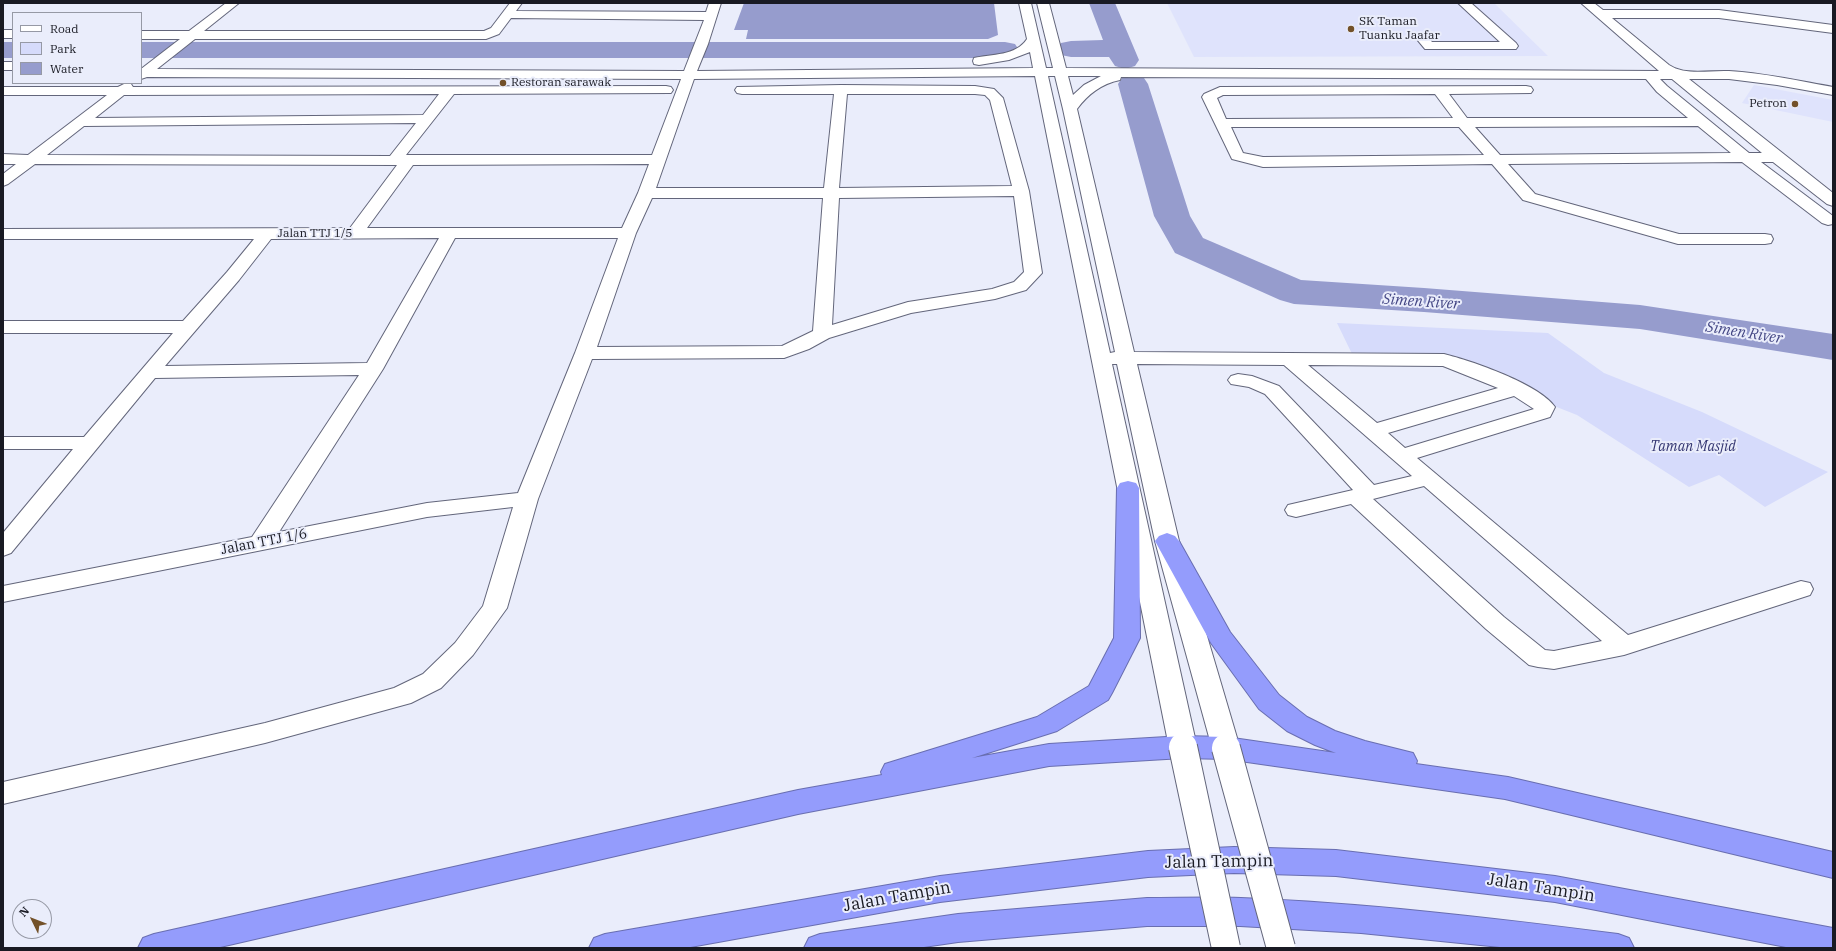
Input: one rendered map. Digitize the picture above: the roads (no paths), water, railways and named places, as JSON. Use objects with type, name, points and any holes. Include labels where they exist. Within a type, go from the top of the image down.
[{"type":"highway","points":[[798,802],[1046,724],[1099,693],[1127,638],[1128,488]]},
{"type":"highway","points":[[1168,541],[1220,637],[1269,702],[1297,724],[1325,738],[1363,751],[1508,788],[1833,865]]},
{"type":"highway","points":[[154,948],[798,802],[1048,755],[1182,747],[1226,748],[1508,788]]},
{"type":"highway","name":"Jalan Tampin","points":[[605,948],[940,889],[1148,864],[1234,860],[1336,863],[1555,889],[1833,942]]},
{"type":"highway","points":[[820,948],[958,928],[1155,912],[1240,912],[1361,919],[1480,930],[1618,948]]},
{"type":"street","points":[[144,70],[190,37],[233,3]]},
{"type":"street","points":[[142,35],[190,37],[486,35],[495,30],[516,3]]},
{"type":"street","points":[[3,792],[265,733],[402,696],[432,681],[464,649],[495,608],[527,499],[585,353],[628,233],[646,193],[715,3]]},
{"type":"street","points":[[1025,3],[1048,106],[1182,747],[1226,948]]},
{"type":"street","points":[[1043,3],[1070,109],[1168,541],[1281,948]]},
{"type":"street","points":[[1421,37],[1429,46],[1512,46],[1464,3]]},
{"type":"street","points":[[1587,3],[1664,68],[1677,76],[1833,201]]},
{"type":"street","points":[[508,14],[711,16]]},
{"type":"street","points":[[1600,14],[1719,14],[1833,28]]},
{"type":"street","points":[[936,64],[988,60],[1009,56],[1027,49],[1033,39]]},
{"type":"street","points":[[1454,47],[1467,62]]},
{"type":"street","points":[[144,70],[497,73],[693,66],[936,64],[1060,68],[1467,62],[1664,68],[1717,67],[1752,70],[1833,84]]},
{"type":"street","points":[[585,353],[784,352],[802,345],[822,334],[908,308],[995,294],[1020,286],[1033,273],[1021,191],[996,98],[989,92],[975,90],[841,89],[693,66]]},
{"type":"street","points":[[3,90],[126,86],[450,90],[693,66],[967,72],[998,75],[1028,87],[1048,106]]},
{"type":"street","points":[[967,72],[1039,68]]},
{"type":"street","points":[[1060,68],[1192,73]]},
{"type":"street","points":[[1651,76],[1664,68]]},
{"type":"street","points":[[1070,109],[1076,99],[1087,89],[1110,78],[1142,74],[1729,75],[1759,78],[1833,91]]},
{"type":"street","points":[[1651,76],[1662,89],[1746,158],[1828,220]]},
{"type":"street","points":[[1759,78],[1754,86],[1756,89],[1833,104]]},
{"type":"street","points":[[3,181],[126,86]]},
{"type":"street","points":[[822,334],[831,193],[841,89]]},
{"type":"street","points":[[1646,89],[1662,89]]},
{"type":"street","points":[[354,234],[426,119],[450,90]]},
{"type":"street","points":[[1439,90],[1462,121],[1529,197],[1678,239],[1765,239]]},
{"type":"street","points":[[1542,90],[1220,91],[1209,97],[1237,156],[1263,162],[1777,157]]},
{"type":"street","points":[[80,122],[426,119]]},
{"type":"street","points":[[1221,123],[1462,121],[1702,122]]},
{"type":"street","points":[[3,159],[214,161],[658,159]]},
{"type":"street","points":[[646,193],[1021,191]]},
{"type":"street","points":[[260,542],[373,369],[450,233]]},
{"type":"street","name":"Jalan TTJ 1/5","points":[[3,234],[628,233]]},
{"type":"street","points":[[3,548],[149,372],[233,276],[266,234]]},
{"type":"street","points":[[1082,268],[1106,268]]},
{"type":"street","points":[[3,327],[188,327]]},
{"type":"street","points":[[1100,357],[1127,359],[1444,360],[1461,364],[1515,389],[1537,400],[1545,408],[1543,413],[1400,456]]},
{"type":"street","points":[[1290,360],[1400,456],[1624,646]]},
{"type":"street","points":[[149,372],[373,369]]},
{"type":"street","points":[[1238,380],[1261,384],[1272,390],[1362,494],[1495,623],[1538,658],[1554,660],[1624,646],[1801,589]]},
{"type":"street","points":[[1373,431],[1515,389]]},
{"type":"street","points":[[3,443],[91,443]]},
{"type":"street","points":[[1296,510],[1427,479]]},
{"type":"street","name":"Jalan TTJ 1/6","points":[[3,594],[427,510],[527,499]]},
{"type":"water","points":[[744,3],[994,3],[998,35],[988,39],[746,39],[748,30],[734,30]]},
{"type":"waterway","name":"Simen River","points":[[1102,3],[1125,60]]},
{"type":"waterway","points":[[1071,49],[1120,48]]},
{"type":"waterway","points":[[3,50],[12,50]]},
{"type":"waterway","points":[[142,50],[1005,50]]},
{"type":"waterway","name":"Simen River","points":[[1133,84],[1172,216],[1188,245],[1294,292],[1424,300],[1640,317],[1833,347]]},
{"type":"place","name":"SK Taman Tuanku Jaafar","points":[[1351,29]]},
{"type":"place","name":"Restoran sarawak","points":[[503,83]]},
{"type":"place","name":"Petron","points":[[1795,104]]},
{"type":"park label","name":"Taman Masjid","points":[[1693,447]]}]
